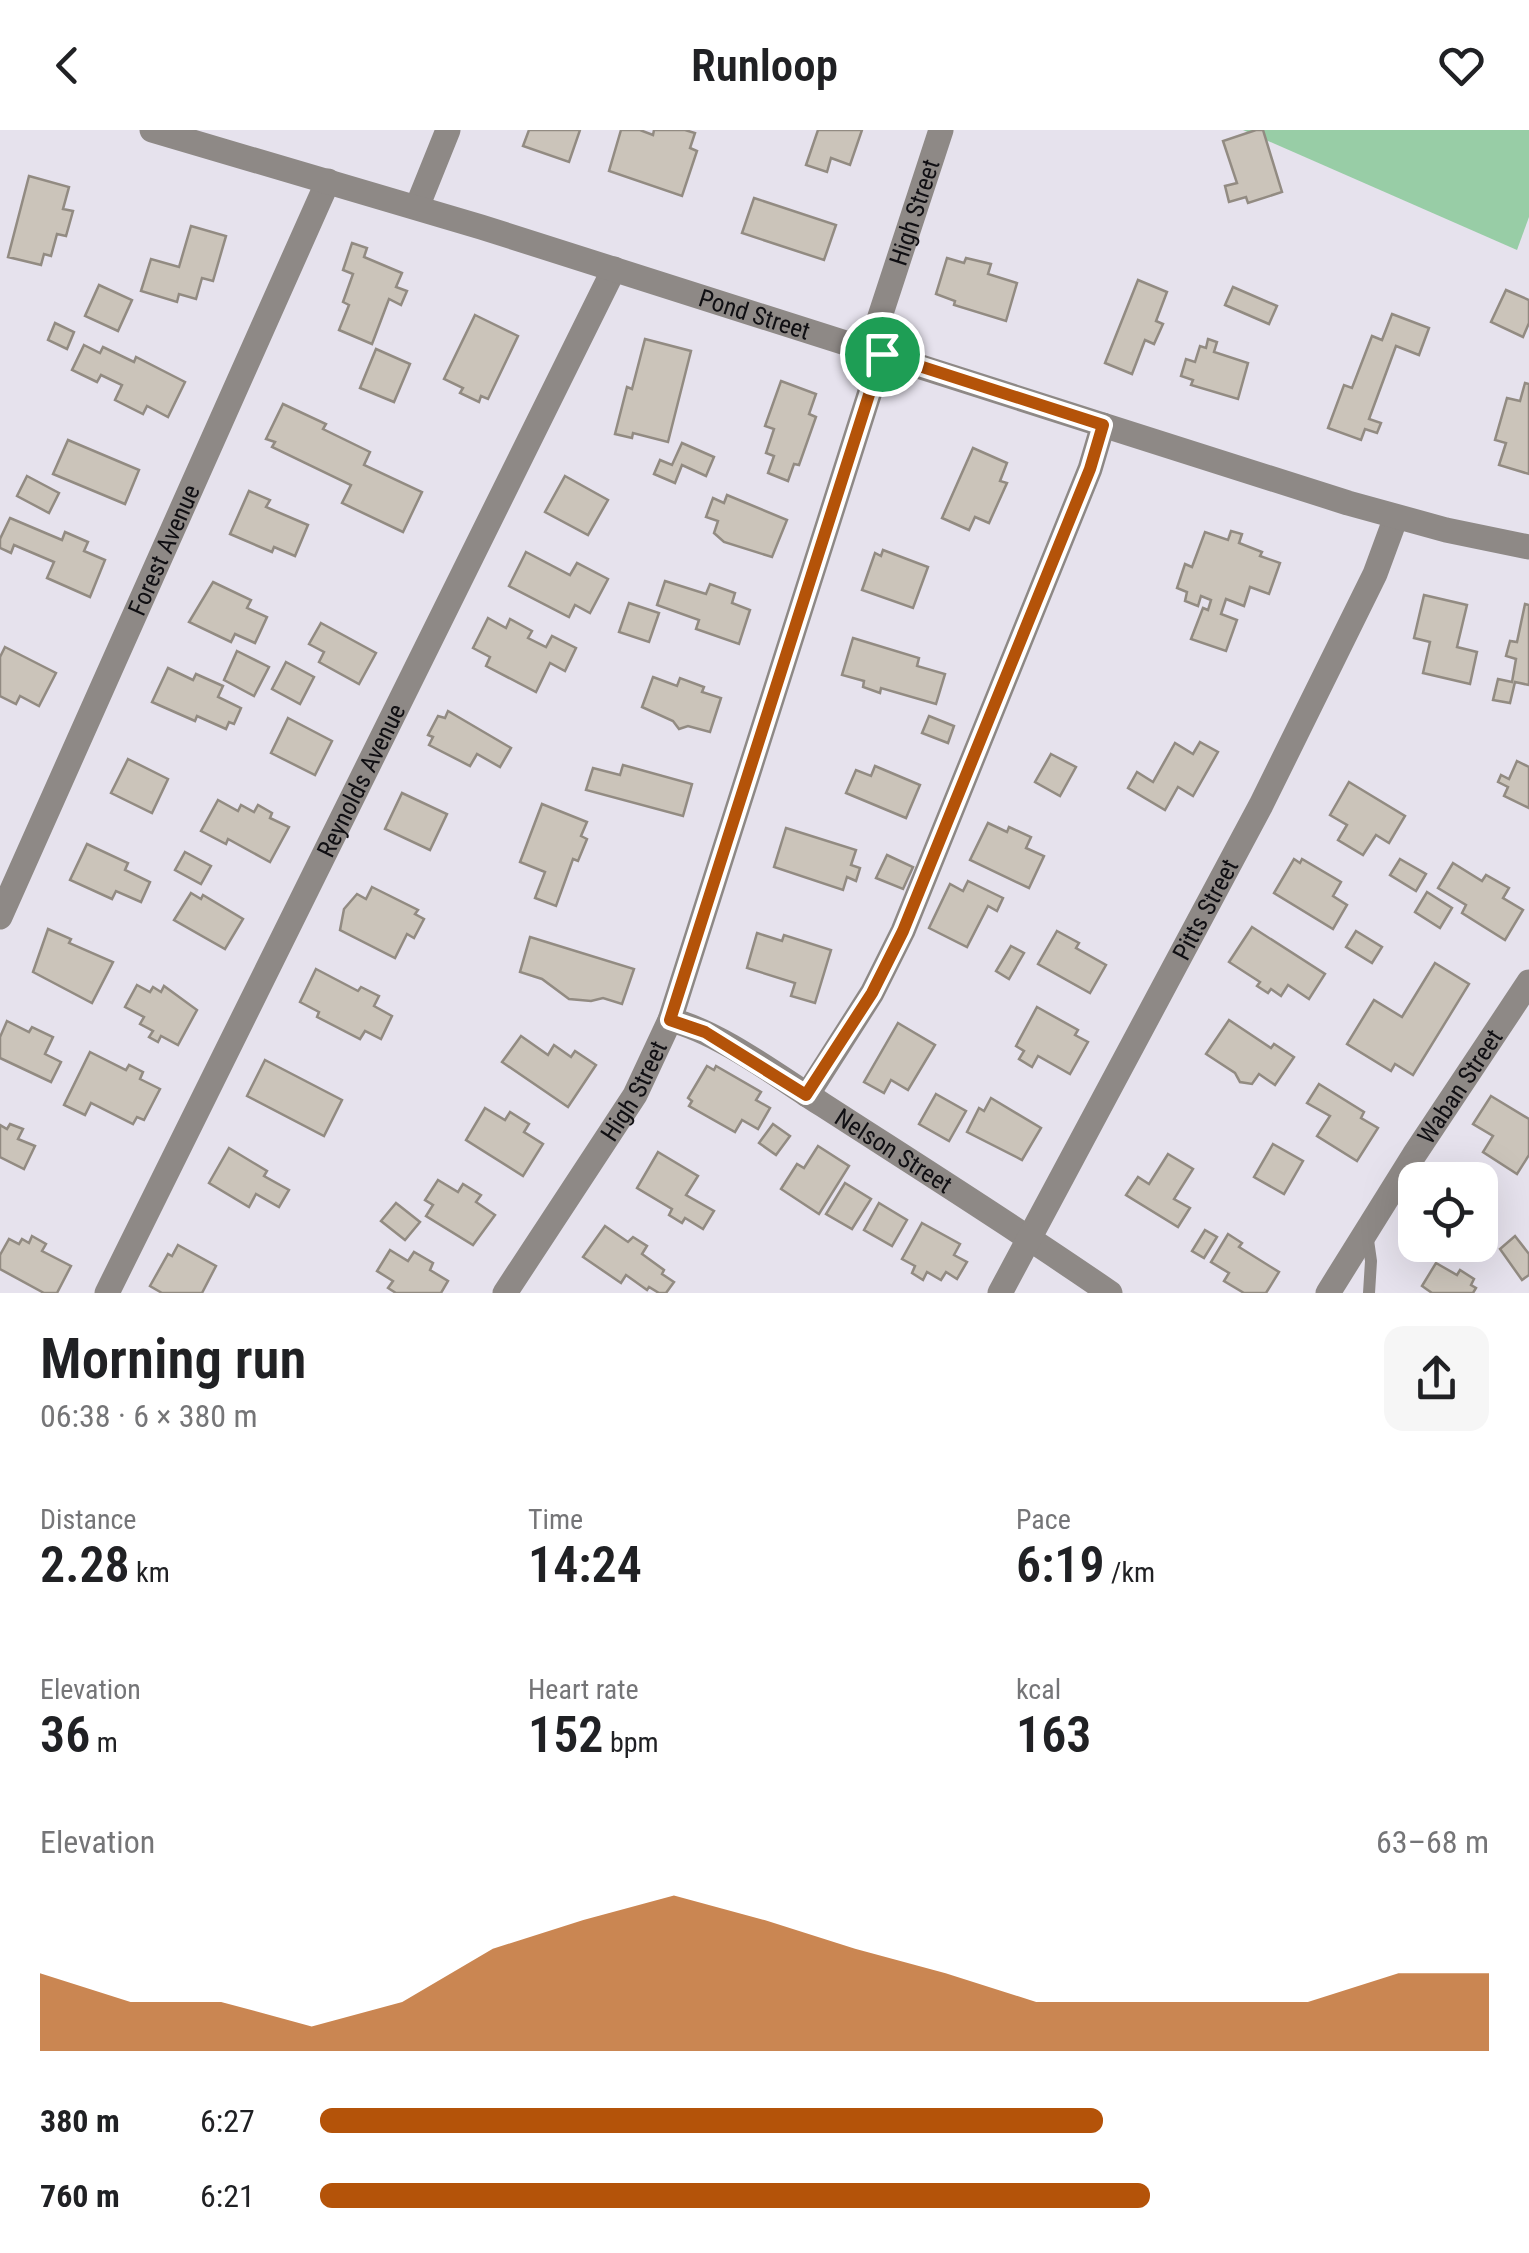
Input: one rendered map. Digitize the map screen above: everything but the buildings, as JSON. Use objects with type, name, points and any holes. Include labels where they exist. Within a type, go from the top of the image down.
[{"type":"street","name":"Pond Street","points":[[152,130],[416,207],[1396,517],[1529,547]]},
{"type":"street","points":[[416,207],[448,130]]},
{"type":"street","name":"High Street","points":[[505,1293],[635,1095],[670,1020],[876,352],[940,130]]},
{"type":"street","name":"Forest Avenue","points":[[0,917],[328,182]]},
{"type":"street","name":"Reynolds Avenue","points":[[108,1293],[614,269]]},
{"type":"street","points":[[806,1095],[872,993],[903,931],[1090,469],[1103,425]]},
{"type":"street","name":"Pitts Street","points":[[1000,1293],[1261,804],[1375,574],[1396,517]]},
{"type":"street","name":"Waban Street","points":[[1328,1293],[1529,982]]},
{"type":"street","name":"Nelson Street","points":[[670,1020],[705,1032],[1029,1237],[1110,1293]]},
{"type":"lane","points":[[1366,1230],[1372,1262],[1370,1293]]},
{"type":"green space","points":[[1243,130],[1529,130],[1529,217],[1517,250]]},
{"type":"route","points":[[882,354],[1103,425],[1090,469],[903,931],[872,993],[806,1095],[705,1032],[670,1020],[882,354]]}]
